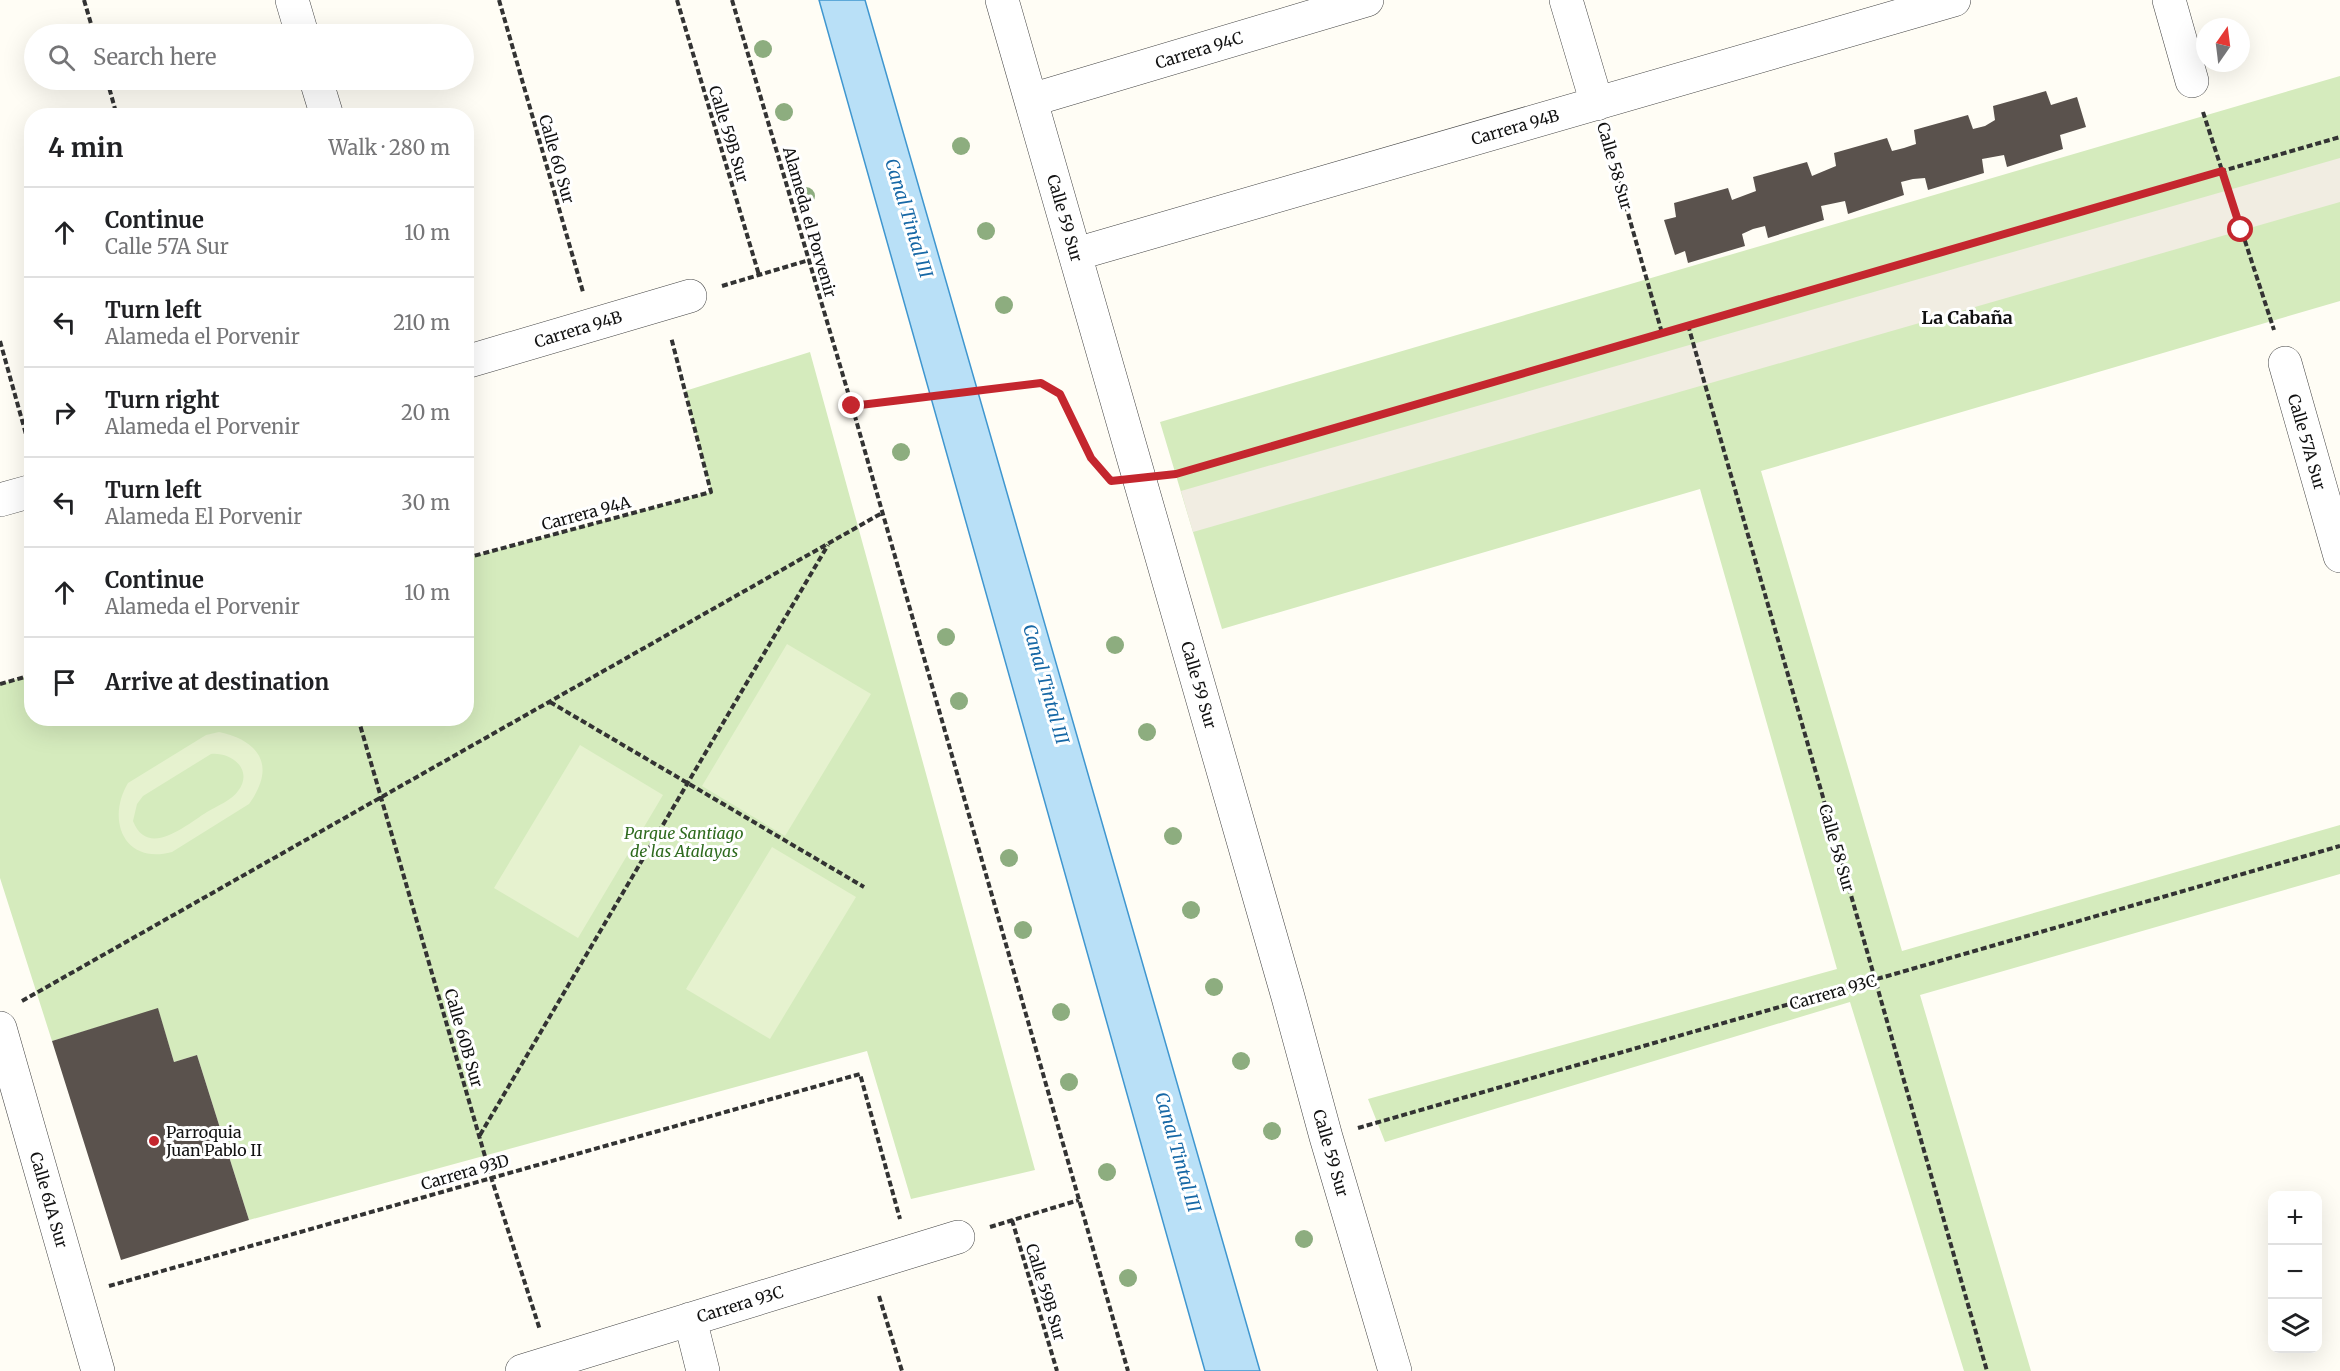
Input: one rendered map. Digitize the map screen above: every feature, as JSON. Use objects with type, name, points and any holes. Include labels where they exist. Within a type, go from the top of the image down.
[{"type":"street","points":[[292,0],[299,24]]},
{"type":"street","name":"Calle 59 Sur","points":[[1002,0],[1285,986],[1326,1137],[1395,1371]]},
{"type":"street","name":"Carrera 94C","points":[[1031,100],[1367,0]]},
{"type":"street","name":"Calle 58 Sur","points":[[1566,0],[1597,104]]},
{"type":"street","name":"Carrera 94B","points":[[1076,254],[1954,0]]},
{"type":"street","points":[[2169,0],[2192,81]]},
{"type":"street","points":[[319,90],[325,108]]},
{"type":"street","name":"Carrera 94B","points":[[474,360],[676,300]]},
{"type":"street","name":"Calle 57A Sur","points":[[2284,363],[2340,556]]},
{"type":"street","points":[[0,500],[24,493]]},
{"type":"street","name":"Calle 61A Sur","points":[[0,1028],[98,1371]]},
{"type":"street","name":"Carrera 93C","points":[[536,1367],[958,1237]]},
{"type":"street","points":[[690,1319],[703,1371]]},
{"type":"path","points":[[84,0],[91,24]]},
{"type":"path","name":"Calle 60 Sur","points":[[499,0],[592,325]]},
{"type":"path","name":"Calle 59B Sur","points":[[677,0],[759,275]]},
{"type":"path","name":"Alameda el Porvenir","points":[[732,0],[852,406],[1128,1371]]},
{"type":"path","points":[[2192,81],[2275,332]]},
{"type":"path","points":[[109,90],[115,108]]},
{"type":"path","name":"Calle 58 Sur","points":[[1597,104],[1662,333]]},
{"type":"path","points":[[852,406],[1041,383],[1060,394],[1091,458],[1111,481],[1176,474],[2340,137]]},
{"type":"path","points":[[676,300],[809,260]]},
{"type":"path","name":"Carrera 94A","points":[[474,556],[711,492],[676,300]]},
{"type":"path","name":"Calle 58 Sur","points":[[1688,325],[1987,1371]]},
{"type":"path","points":[[0,341],[24,427]]},
{"type":"path","points":[[21,1002],[882,513]]},
{"type":"path","points":[[480,1135],[828,544]]},
{"type":"path","points":[[0,684],[24,677]]},
{"type":"path","points":[[550,702],[864,887]]},
{"type":"path","name":"Calle 60B Sur","points":[[360,726],[492,1177],[536,1367]]},
{"type":"path","name":"Carrera 93C","points":[[1326,1137],[2340,846]]},
{"type":"path","name":"Carrera 93D","points":[[76,1296],[860,1074],[910,1252]]},
{"type":"path","points":[[958,1237],[1079,1200]]},
{"type":"path","name":"Calle 59B Sur","points":[[1012,1220],[1057,1371]]},
{"type":"path","points":[[870,1264],[902,1371]]},
{"type":"green space","points":[[2340,76],[2340,301],[1761,471],[1902,951],[2340,825],[2340,874],[1920,995],[2031,1371],[1964,1371],[1850,1002],[1385,1142],[1368,1099],[1837,969],[1700,489],[1222,629],[1160,422]]},
{"type":"green space","name":"Parque Santiago de las Atalayas","points":[[810,352],[1035,1170],[911,1199],[867,1051],[249,1220],[197,1055],[174,1062],[158,1009],[52,1041],[0,878],[0,684],[24,677],[24,726],[474,726],[474,556],[711,492],[685,391]]},
{"type":"green space","points":[[787,644],[871,694],[785,836],[702,786]]},
{"type":"green space","points":[[219,732],[233,736],[254,749],[260,758],[262,778],[249,804],[172,852],[155,854],[142,852],[131,846],[120,825],[119,811],[128,783],[206,735]],"holes":[[[211,754],[233,759],[242,770],[242,783],[235,794],[168,836],[148,837],[140,832],[133,821],[137,804],[143,796]]]},
{"type":"green space","points":[[580,745],[663,795],[578,938],[494,888]]},
{"type":"green space","points":[[772,847],[856,897],[770,1039],[686,989]]},
{"type":"shaded area","points":[[2340,158],[2340,202],[1193,532],[1181,491]]},
{"type":"water","name":"Canal Tintal III","points":[[819,0],[865,0],[1260,1371],[1205,1371]]},
{"type":"building","points":[[2046,91],[2051,105],[2077,97],[2086,127],[2060,135],[2063,149],[2007,167],[2004,155],[1982,159],[1984,173],[1928,190],[1925,178],[1901,182],[1904,195],[1848,214],[1845,201],[1821,206],[1824,220],[1768,238],[1765,226],[1753,229],[1742,234],[1745,246],[1688,263],[1685,251],[1675,255],[1664,220],[1676,217],[1674,203],[1728,188],[1732,200],[1756,191],[1753,177],[1807,162],[1812,176],[1836,166],[1834,153],[1887,138],[1892,151],[1904,148],[1916,144],[1914,130],[1968,115],[1973,129],[1985,126],[1995,120],[1993,106]]},
{"type":"building","name":"Parroquia Juan Pablo II","points":[[158,1008],[174,1062],[197,1055],[249,1220],[121,1260],[52,1041]]},
{"type":"place","name":"Parroquia Juan Pablo II","points":[[154,1141]]},
{"type":"district","name":"La Cabaña","points":[[1967,317]]},
{"type":"route","points":[[852,406],[1041,383],[1060,394],[1091,458],[1111,481],[1176,474],[2222,171],[2241,230]]}]
